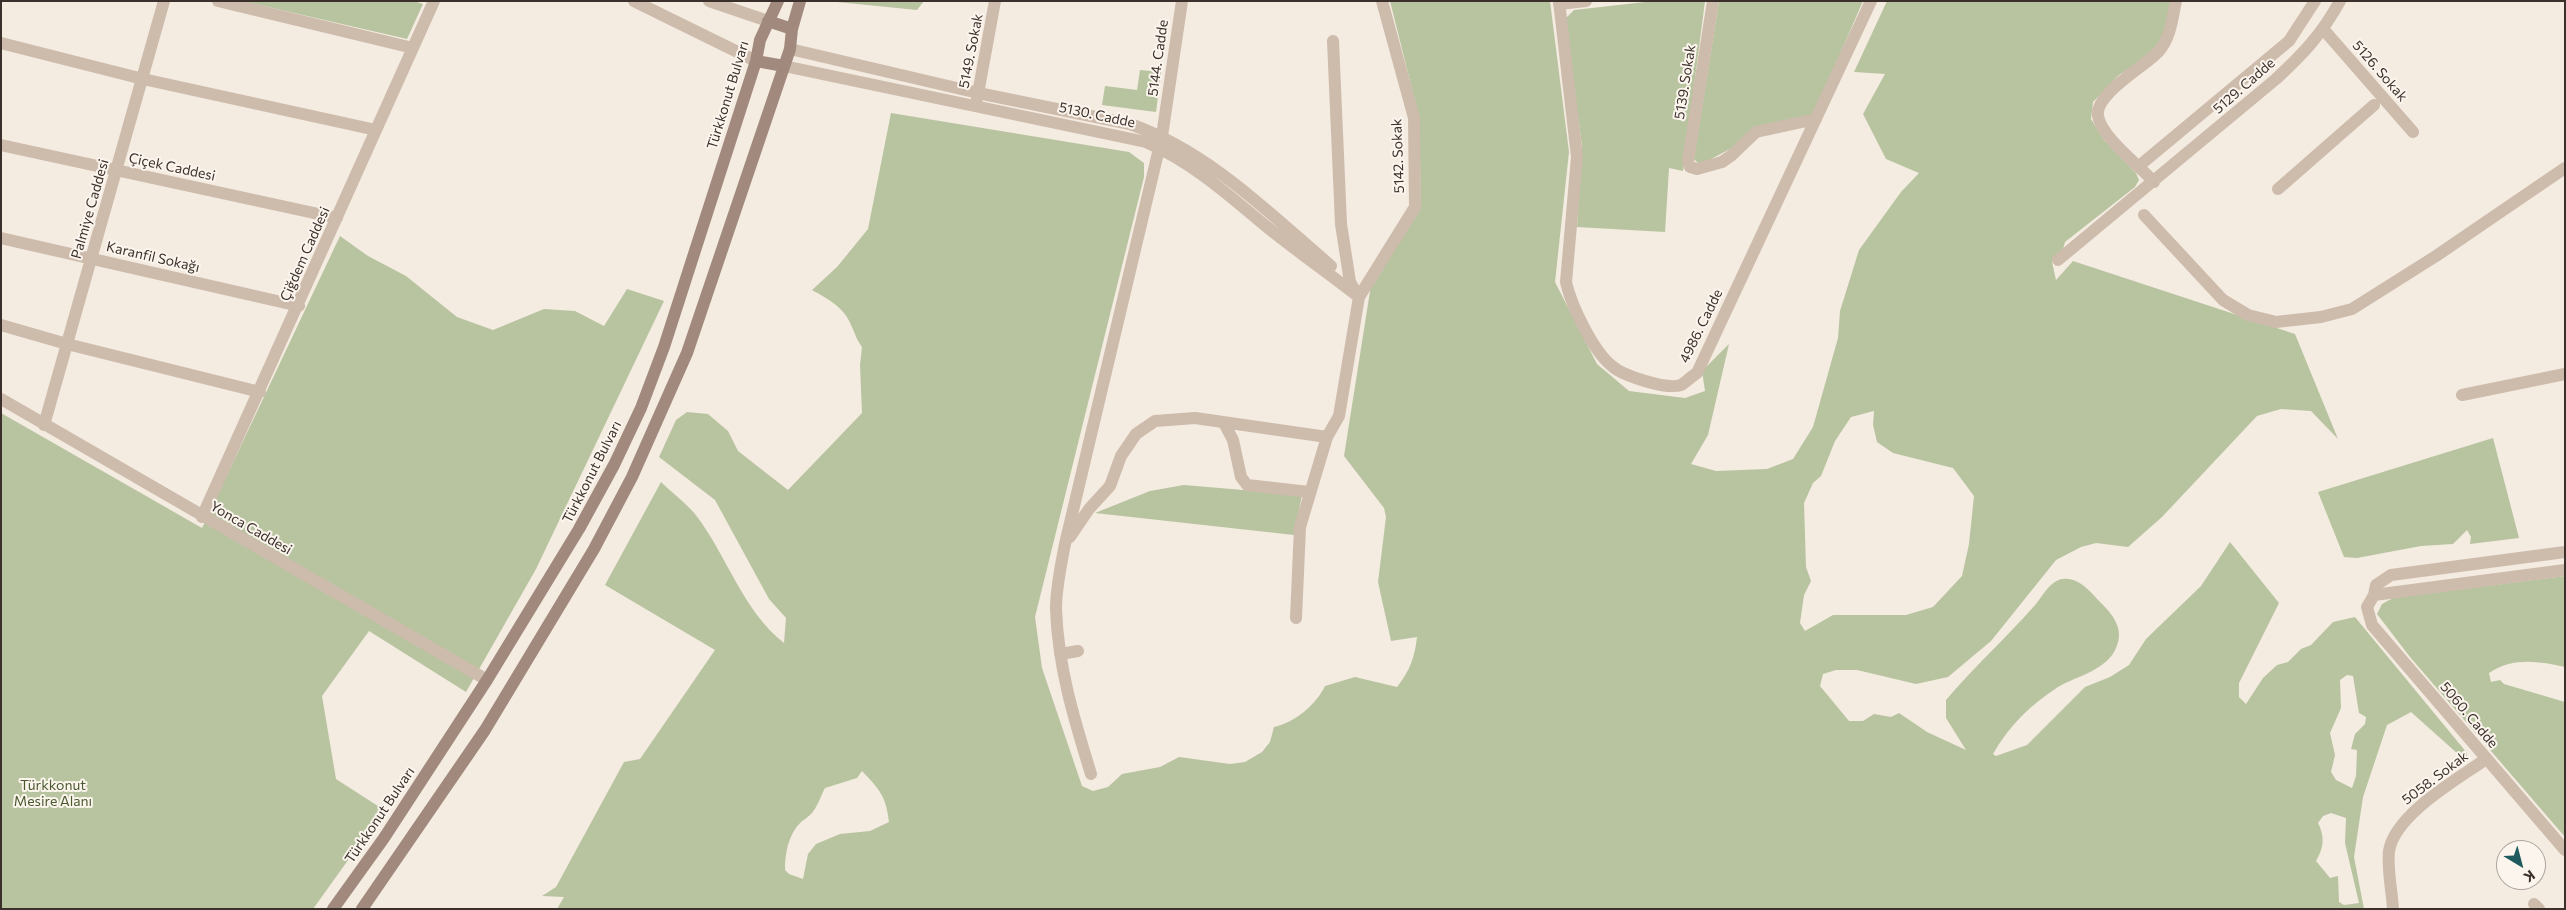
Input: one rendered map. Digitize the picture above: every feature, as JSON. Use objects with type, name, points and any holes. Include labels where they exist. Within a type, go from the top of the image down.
[{"type":"street","name":"Palmiye Caddesi","points":[[44,425],[164,1]]},
{"type":"street","points":[[218,1],[413,48]]},
{"type":"street","name":"Çiğdem Caddesi","points":[[202,518],[434,1]]},
{"type":"street","points":[[634,1],[756,61],[784,66]]},
{"type":"street","points":[[709,1],[792,29]]},
{"type":"street","name":"Türkkonut Bulvarı","points":[[333,909],[384,838],[487,680],[579,529],[614,465],[641,408],[664,347],[756,61],[760,40],[778,1]]},
{"type":"street","points":[[362,909],[485,730],[594,549],[635,471],[686,353],[790,49],[792,29],[800,1]]},
{"type":"street","name":"5149. Sokak","points":[[975,106],[995,1]]},
{"type":"street","name":"5144. Cadde","points":[[1091,774],[1068,701],[1060,654],[1056,608],[1065,544],[1160,142],[1182,1]]},
{"type":"street","name":"5142. Sokak","points":[[1359,296],[1415,207],[1414,118],[1382,1]]},
{"type":"street","points":[[1559,2],[1586,1]]},
{"type":"street","name":"5139. Sokak","points":[[1713,1],[1688,161],[1690,167],[1697,169],[1722,162],[1756,132],[1816,119]]},
{"type":"street","name":"4986. Cadde","points":[[1559,2],[1577,157],[1566,282],[1569,298],[1602,356],[1613,368],[1657,385],[1680,385],[1697,373],[1871,1]]},
{"type":"street","points":[[2154,182],[2106,132],[2098,117],[2098,108],[2112,90],[2159,51],[2170,31],[2176,1]]},
{"type":"street","name":"5129. Cadde","points":[[2139,166],[2289,41],[2315,1]]},
{"type":"street","name":"5129. Cadde","points":[[2058,260],[2276,79],[2305,52],[2324,30],[2340,1]]},
{"type":"street","name":"5126. Sokak","points":[[2324,30],[2413,132]]},
{"type":"street","points":[[1296,618],[1300,527],[1327,437],[1339,416],[1349,370],[1359,296],[1350,282],[1341,224],[1333,41]]},
{"type":"street","points":[[1,43],[143,79],[376,130]]},
{"type":"street","name":"5130. Cadde","points":[[790,49],[978,93],[1130,124],[1160,142],[1208,176],[1268,227],[1359,296]]},
{"type":"street","name":"5130. Cadde","points":[[784,66],[1160,142],[1211,165],[1350,282]]},
{"type":"street","points":[[2278,189],[2374,105]]},
{"type":"street","name":"Çiçek Caddesi","points":[[1,145],[337,218]]},
{"type":"street","points":[[2144,215],[2223,300],[2234,308],[2269,321],[2316,317],[2352,309],[2436,256],[2565,168]]},
{"type":"street","name":"Karanfil Sokağı","points":[[1,238],[298,306]]},
{"type":"street","points":[[1,325],[67,344],[260,392]]},
{"type":"street","points":[[2462,395],[2565,374]]},
{"type":"street","name":"Yonca Caddesi","points":[[1,399],[202,518],[487,680]]},
{"type":"street","points":[[1065,544],[1089,509],[1110,486],[1121,456],[1136,434],[1155,421],[1174,418],[1195,418],[1327,437]]},
{"type":"street","points":[[1224,423],[1233,440],[1241,477],[1247,485],[1310,492]]},
{"type":"street","points":[[2565,552],[2391,575],[2376,585],[2374,595],[2565,570]]},
{"type":"street","name":"5060. Cadde","points":[[2374,595],[2367,607],[2372,625],[2565,850]]},
{"type":"street","points":[[1060,654],[1078,651]]},
{"type":"street","name":"5058. Sokak","points":[[2394,909],[2389,850],[2396,834],[2408,818],[2441,790],[2486,759]]},
{"type":"green space","points":[[242,1],[414,1],[423,4],[407,39]]},
{"type":"green space","points":[[827,1],[924,1],[917,10]]},
{"type":"green space","points":[[1390,1],[1550,1],[1569,152],[1555,282],[1597,364],[1629,391],[1685,398],[1705,391],[1702,371],[1729,344],[1708,435],[1691,464],[1716,471],[1767,469],[1793,459],[1813,427],[1838,338],[1840,311],[1859,250],[1901,192],[1919,173],[1886,159],[1863,114],[1885,74],[1854,72],[1887,1],[2172,1],[2170,21],[2155,52],[2119,75],[2093,102],[2091,119],[2104,140],[2136,173],[2139,180],[2135,187],[2065,242],[2063,249],[2052,262],[2056,280],[2073,261],[2295,334],[2338,439],[2311,411],[2281,409],[2257,416],[2162,517],[2128,547],[2096,543],[2081,547],[2056,560],[1991,641],[1948,677],[1916,684],[1857,670],[1836,670],[1823,674],[1820,686],[1849,721],[1863,721],[1874,714],[1891,717],[1899,713],[1927,732],[1966,750],[1946,718],[1946,700],[2036,604],[2051,585],[2063,579],[2080,583],[2090,591],[2114,619],[2119,630],[2116,648],[2112,656],[2099,667],[2058,687],[2029,709],[2006,734],[1993,754],[1996,756],[2027,745],[2085,687],[2110,677],[2129,665],[2146,639],[2201,586],[2230,542],[2279,603],[2239,683],[2239,697],[2246,704],[2263,678],[2277,665],[2288,662],[2301,649],[2311,645],[2333,622],[2355,617],[2467,753],[2467,762],[2411,712],[2387,725],[2363,797],[2354,857],[2364,909],[557,909],[564,897],[542,896],[556,887],[624,762],[640,759],[715,650],[605,585],[661,482],[695,514],[757,615],[769,630],[784,643],[786,618],[769,599],[715,500],[659,457],[676,420],[687,412],[708,414],[728,431],[738,451],[788,490],[862,413],[860,365],[862,347],[848,319],[840,308],[812,290],[837,267],[868,229],[891,113],[1129,152],[1144,163],[1144,177],[1035,617],[1042,668],[1082,786],[1093,791],[1108,787],[1122,774],[1160,767],[1179,757],[1230,764],[1245,762],[1262,752],[1270,742],[1274,727],[1289,722],[1304,712],[1316,700],[1325,686],[1355,677],[1397,687],[1411,663],[1417,637],[1391,641],[1378,582],[1386,517],[1384,508],[1344,456],[1371,285],[1421,205],[1419,117]],"holes":[[[1874,411],[1873,425],[1877,442],[1893,453],[1953,468],[1974,496],[1969,544],[1962,576],[1933,607],[1906,615],[1833,615],[1805,631],[1800,623],[1804,595],[1811,581],[1806,567],[1804,503],[1813,483],[1821,476],[1835,441],[1851,417]],[[2347,675],[2353,676],[2359,713],[2366,717],[2365,724],[2355,734],[2351,749],[2357,750],[2356,776],[2352,788],[2336,780],[2331,772],[2335,755],[2330,733],[2341,708],[2340,680]],[[862,771],[878,789],[884,799],[889,822],[870,831],[840,834],[816,844],[808,854],[803,879],[789,874],[785,870],[787,851],[790,838],[797,827],[813,812],[825,788],[857,778]],[[2331,813],[2346,818],[2345,843],[2359,903],[2344,905],[2339,902],[2338,876],[2330,878],[2316,861],[2323,842],[2318,823],[2323,816]]]},
{"type":"green space","points":[[1654,1],[1705,1],[1683,171],[1669,168],[1665,232],[1577,227],[1582,146],[1565,19],[1574,10]]},
{"type":"green space","points":[[1719,1],[1863,1],[1814,114],[1730,149],[1700,165],[1694,159]]},
{"type":"green space","points":[[1140,70],[1161,72],[1156,112],[1102,105],[1105,86],[1137,90]]},
{"type":"green space","name":"Türkkonut Mesire Alanı","points":[[340,236],[368,256],[406,276],[457,317],[493,330],[544,309],[575,311],[604,326],[627,289],[664,301],[536,569],[466,692],[369,631],[322,696],[336,779],[384,810],[313,909],[1,909],[1,413],[202,528]]},
{"type":"green space","points":[[2493,438],[2519,538],[2470,544],[2471,537],[2467,530],[2453,544],[2421,546],[2357,558],[2344,557],[2318,492]]},
{"type":"green space","points":[[1184,485],[1302,495],[1294,535],[1095,513],[1150,491]]},
{"type":"green space","points":[[2565,576],[2565,667],[2536,662],[2516,662],[2507,664],[2489,673],[2491,682],[2500,680],[2504,684],[2565,702],[2565,837],[2410,657],[2377,614],[2382,604],[2393,598]]}]
